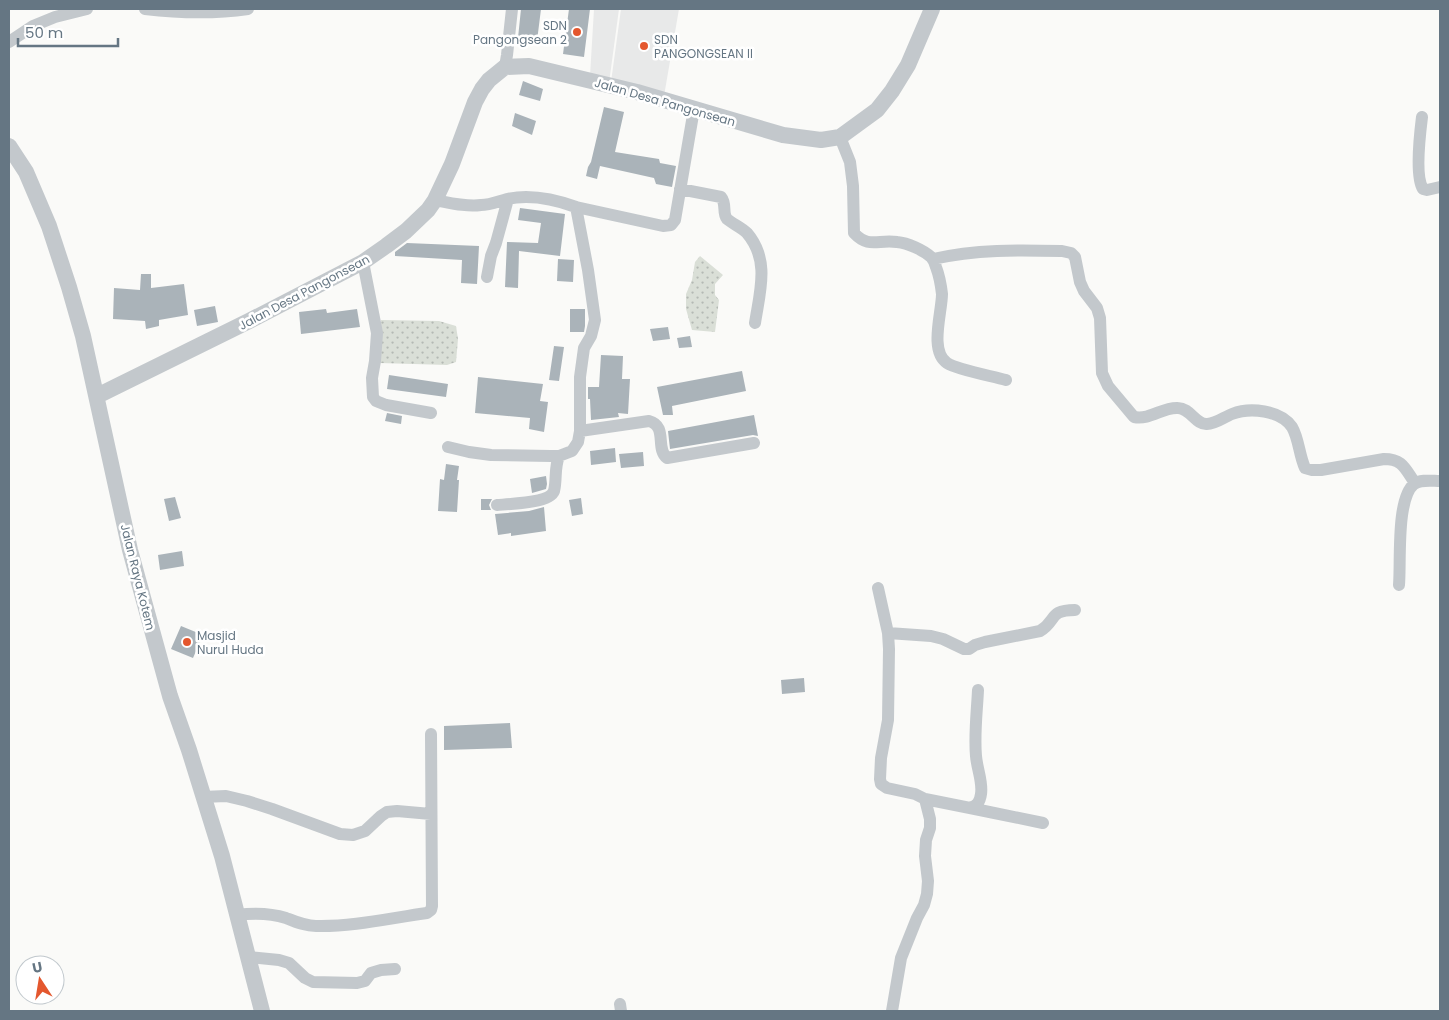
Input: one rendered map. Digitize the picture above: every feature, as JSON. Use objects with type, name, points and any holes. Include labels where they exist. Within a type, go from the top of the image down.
[{"type":"street","points":[[9,42],[33,26],[55,17],[87,9]]},
{"type":"street","points":[[145,9],[207,13],[248,9]]},
{"type":"street","points":[[505,67],[508,55],[512,9]]},
{"type":"street","points":[[932,9],[908,65],[892,91],[877,110],[840,137],[850,162],[853,186],[854,234],[858,238],[866,242],[896,242],[905,244],[933,258],[967,252],[998,250],[1062,251],[1070,253],[1075,257],[1080,282],[1084,291],[1097,308],[1100,318],[1102,373],[1108,386],[1134,416],[1148,417],[1179,408],[1188,411],[1206,425],[1232,414],[1245,411],[1266,412],[1284,419],[1292,428],[1297,439],[1304,468],[1321,470],[1393,459],[1402,463],[1415,483]]},
{"type":"street","name":"Jalan Desa Pangonsean","points":[[96,396],[363,262],[406,231],[428,210],[435,200],[452,164],[475,102],[482,89],[505,67],[529,66],[637,92],[802,139],[820,140],[840,137]]},
{"type":"street","points":[[435,200],[474,206],[524,197],[540,198],[663,226],[671,225],[675,220],[694,109]]},
{"type":"street","points":[[1422,118],[1419,143],[1419,181],[1423,189],[1440,187]]},
{"type":"street","name":"Jalan Raya Kotem","points":[[9,146],[26,172],[49,226],[83,336],[130,550],[159,659],[222,856],[262,1011]]},
{"type":"street","points":[[680,189],[721,197],[725,203],[725,214],[728,220],[745,230],[756,245],[762,276],[754,323]]},
{"type":"street","points":[[487,277],[491,256],[508,199]]},
{"type":"street","points":[[448,447],[491,455],[559,456],[572,451],[578,442],[580,431],[580,376],[584,348],[591,336],[595,320],[576,207]]},
{"type":"street","points":[[933,258],[938,271],[942,294],[937,346],[940,356],[946,363],[1006,380]]},
{"type":"street","points":[[363,262],[376,333],[372,378],[373,397],[376,401],[386,405],[431,413]]},
{"type":"street","points":[[580,431],[649,421],[654,422],[659,429],[664,455],[667,458],[754,443]]},
{"type":"street","points":[[497,505],[546,499],[552,495],[555,468],[559,456]]},
{"type":"street","points":[[1399,585],[1401,522],[1404,501],[1415,483],[1426,480],[1440,481]]},
{"type":"street","points":[[878,588],[888,633],[889,694],[888,720],[881,758],[881,784],[887,788],[915,794],[924,800],[1043,823]]},
{"type":"street","points":[[888,633],[931,636],[943,639],[964,649],[969,649],[985,642],[1043,630],[1055,614],[1064,610],[1075,610]]},
{"type":"street","points":[[970,808],[976,806],[979,802],[982,789],[975,749],[978,690]]},
{"type":"street","points":[[237,915],[254,913],[273,915],[302,925],[316,926],[360,923],[427,913],[431,910],[431,734]]},
{"type":"street","points":[[203,797],[226,796],[247,801],[340,834],[353,835],[365,831],[388,812],[431,814]]},
{"type":"street","points":[[892,1011],[901,958],[917,918],[924,906],[927,894],[928,881],[925,856],[930,819],[924,800]]},
{"type":"street","points":[[248,957],[279,960],[289,963],[304,978],[313,982],[357,983],[364,981],[371,973],[396,969]]},
{"type":"shaded area","points":[[594,9],[619,9],[609,83],[590,76]]},
{"type":"shaded area","name":"SDN PANGONGSEAN II","points":[[621,9],[679,9],[664,96],[611,82]]},
{"type":"shaded area","points":[[700,256],[723,275],[715,284],[715,295],[719,300],[715,332],[692,330],[686,309],[686,294],[692,280],[695,262]]},
{"type":"shaded area","points":[[381,320],[439,321],[456,326],[458,339],[456,362],[447,365],[379,363]]},
{"type":"building","name":"SDN Pangongsean 2","points":[[521,9],[541,9],[537,41],[518,38]]},
{"type":"building","name":"SDN Pangongsean 2","points":[[569,9],[590,9],[584,57],[563,54]]},
{"type":"building","points":[[523,81],[543,89],[540,101],[519,95]]},
{"type":"building","points":[[604,107],[624,112],[615,152],[659,159],[660,163],[676,166],[672,187],[656,184],[654,178],[600,166],[597,179],[586,176]]},
{"type":"building","points":[[515,113],[536,121],[532,135],[512,126]]},
{"type":"building","points":[[520,208],[565,214],[560,256],[519,251],[518,288],[505,287],[507,242],[538,243],[541,223],[518,220]]},
{"type":"building","points":[[407,243],[479,246],[477,284],[461,283],[462,260],[395,256],[395,252]]},
{"type":"building","points":[[558,259],[574,260],[573,282],[557,281]]},
{"type":"building","points":[[141,274],[151,274],[151,288],[184,284],[188,315],[159,320],[159,326],[146,329],[145,321],[113,319],[114,288],[140,290]]},
{"type":"building","points":[[215,306],[218,322],[197,326],[194,310]]},
{"type":"building","points":[[326,309],[327,313],[357,309],[360,327],[301,334],[299,312]]},
{"type":"building","points":[[570,309],[585,309],[584,332],[570,332]]},
{"type":"building","points":[[668,327],[670,339],[653,341],[650,329]]},
{"type":"building","points":[[690,336],[692,347],[679,348],[677,338]]},
{"type":"building","points":[[554,346],[564,347],[559,381],[549,380]]},
{"type":"building","points":[[601,355],[623,356],[622,379],[630,379],[628,414],[618,413],[619,417],[591,420],[588,387],[599,387]]},
{"type":"building","points":[[742,371],[746,391],[672,406],[673,415],[663,415],[657,387]]},
{"type":"building","points":[[389,375],[448,384],[446,397],[387,389]]},
{"type":"building","points":[[478,377],[543,384],[540,401],[548,402],[544,432],[529,429],[530,418],[475,413]]},
{"type":"building","points":[[387,413],[402,416],[401,424],[385,421]]},
{"type":"building","points":[[754,415],[758,436],[753,435],[670,449],[668,431]]},
{"type":"building","points":[[615,448],[616,462],[591,465],[590,451]]},
{"type":"building","points":[[643,452],[644,466],[621,468],[619,454]]},
{"type":"building","points":[[446,464],[459,466],[457,512],[438,511],[440,479],[444,480]]},
{"type":"building","points":[[546,476],[546,489],[532,493],[530,479]]},
{"type":"building","points":[[175,497],[181,518],[169,521],[164,499]]},
{"type":"building","points":[[581,498],[583,514],[572,516],[569,500]]},
{"type":"building","points":[[481,499],[492,499],[489,505],[491,510],[481,510]]},
{"type":"building","points":[[544,507],[546,531],[511,536],[511,533],[498,535],[495,514],[529,511]]},
{"type":"building","points":[[182,551],[184,566],[160,570],[158,555]]},
{"type":"building","name":"Masjid Nurul Huda","points":[[181,626],[203,635],[193,658],[171,649]]},
{"type":"building","points":[[804,678],[805,692],[782,694],[781,680]]},
{"type":"building","points":[[510,723],[512,748],[444,750],[444,726]]},
{"type":"place","name":"SDN Pangongsean 2","points":[[577,32]]},
{"type":"place","name":"SDN PANGONGSEAN II","points":[[644,46]]},
{"type":"place","name":"Masjid Nurul Huda","points":[[187,642]]}]
